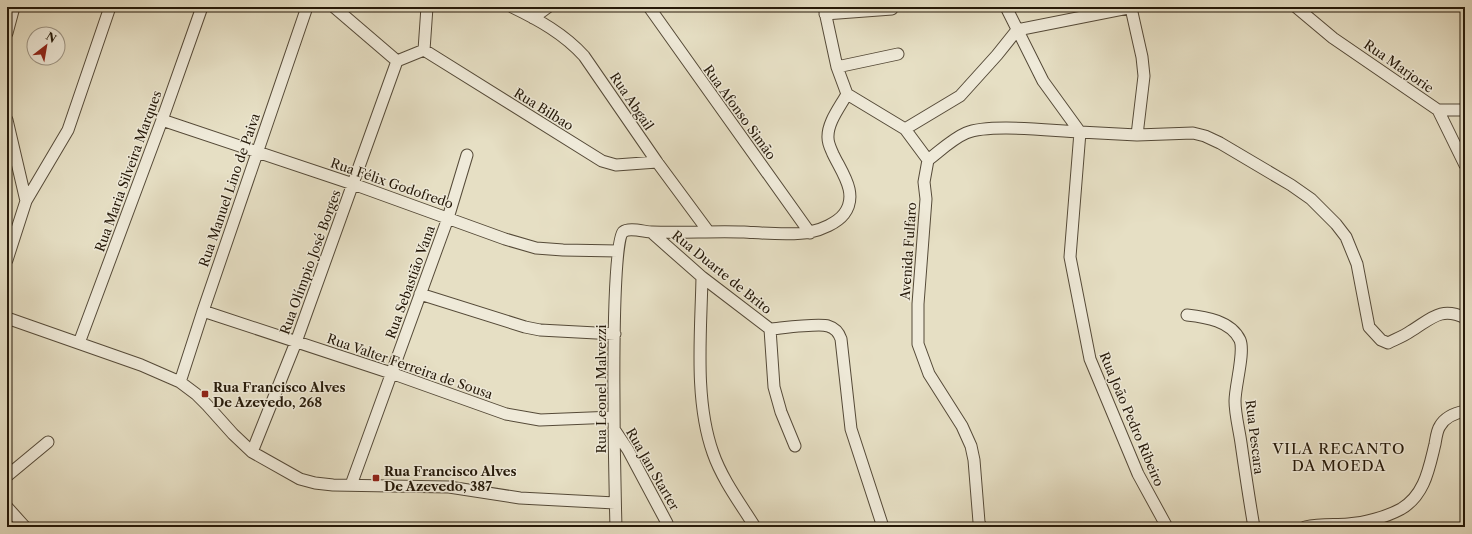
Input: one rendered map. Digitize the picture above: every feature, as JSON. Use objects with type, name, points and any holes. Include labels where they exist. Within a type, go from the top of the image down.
[{"type":"street","points":[[7,33],[14,7]]},
{"type":"street","points":[[7,260],[26,201],[68,130],[110,7]]},
{"type":"street","name":"Rua Maria Silveira Marques","points":[[79,343],[162,120],[202,7]]},
{"type":"street","name":"Rua Manuel Lino de Paiva","points":[[180,382],[256,152],[307,7]]},
{"type":"street","points":[[334,7],[397,61],[424,50],[427,7]]},
{"type":"street","name":"Rua Abgail","points":[[512,7],[563,36],[584,56],[657,162],[708,231]]},
{"type":"street","points":[[533,18],[548,7]]},
{"type":"street","name":"Rua Afonso Simão","points":[[649,7],[810,232]]},
{"type":"street","points":[[1006,7],[1043,81],[1080,132]]},
{"type":"street","points":[[905,129],[960,96],[997,55],[1017,30],[1132,7],[1142,57],[1144,76],[1137,135]]},
{"type":"street","name":"Rua Marjorie","points":[[1296,7],[1333,38],[1438,110],[1465,165]]},
{"type":"street","points":[[892,8],[824,10],[837,67],[847,94],[905,129],[928,160],[950,143],[967,133],[981,130],[1005,128],[1137,135],[1193,132],[1220,143],[1292,185],[1311,199],[1336,224],[1346,237],[1357,264],[1369,328],[1381,340],[1388,343],[1409,332],[1437,314],[1454,313],[1465,318]]},
{"type":"street","name":"Rua Bilbao","points":[[424,50],[602,162],[616,165],[657,162]]},
{"type":"street","points":[[837,67],[898,54]]},
{"type":"street","name":"Rua Olímpio José Borges","points":[[252,452],[296,342],[397,61]]},
{"type":"street","points":[[651,232],[708,231],[795,234],[810,232],[836,222],[844,214],[849,204],[851,195],[849,186],[830,147],[828,139],[830,126],[847,94]]},
{"type":"street","points":[[1438,110],[1465,110]]},
{"type":"street","points":[[7,120],[26,201]]},
{"type":"street","name":"Rua Félix Godofredo","points":[[162,120],[353,184],[505,239],[536,248],[618,251]]},
{"type":"street","name":"Rua João Pedro Ribeiro","points":[[1080,132],[1070,257],[1090,359],[1138,474],[1167,527]]},
{"type":"street","name":"Rua Sebastião Vana","points":[[351,485],[448,218],[467,155]]},
{"type":"street","name":"Avenida Fulfaro","points":[[928,160],[924,182],[926,200],[918,304],[918,344],[929,374],[962,426],[971,446],[974,460],[979,522],[981,527]]},
{"type":"street","name":"Rua Leonel Malvezzi","points":[[616,527],[614,334],[618,251],[622,233],[625,231],[651,232]]},
{"type":"street","name":"Rua Duarte de Brito","points":[[651,232],[702,277],[770,329],[825,326],[835,329],[840,334],[851,429],[883,527]]},
{"type":"street","points":[[702,277],[702,410],[713,454],[725,478],[755,527]]},
{"type":"street","points":[[420,294],[525,327],[540,330],[614,334]]},
{"type":"street","name":"Rua Valter Ferreira de Sousa","points":[[203,311],[391,373],[506,414],[540,420],[614,417]]},
{"type":"street","name":"Rua Pescara","points":[[1187,315],[1200,316],[1226,325],[1234,332],[1240,342],[1240,359],[1235,400],[1254,527]]},
{"type":"street","points":[[7,318],[141,365],[180,382],[196,394],[252,452],[300,479],[315,483],[351,485],[449,487],[520,498],[615,503]]},
{"type":"street","points":[[770,329],[774,387],[781,412],[795,446]]},
{"type":"street","points":[[1306,527],[1314,525],[1350,526],[1382,517],[1401,509],[1418,493],[1427,478],[1439,427],[1447,418],[1458,412],[1465,411]]},
{"type":"street","name":"Rua Jan Starter","points":[[614,429],[628,450],[667,523]]},
{"type":"street","points":[[7,476],[48,442]]},
{"type":"street","points":[[7,507],[25,527]]},
{"type":"place","name":"Rua Francisco Alves De Azevedo, 268","points":[[205,394]]},
{"type":"place","name":"Rua Francisco Alves De Azevedo, 387","points":[[376,478]]},
{"type":"district","name":"VILA RECANTO DA MOEDA","points":[[1339,456]]}]
